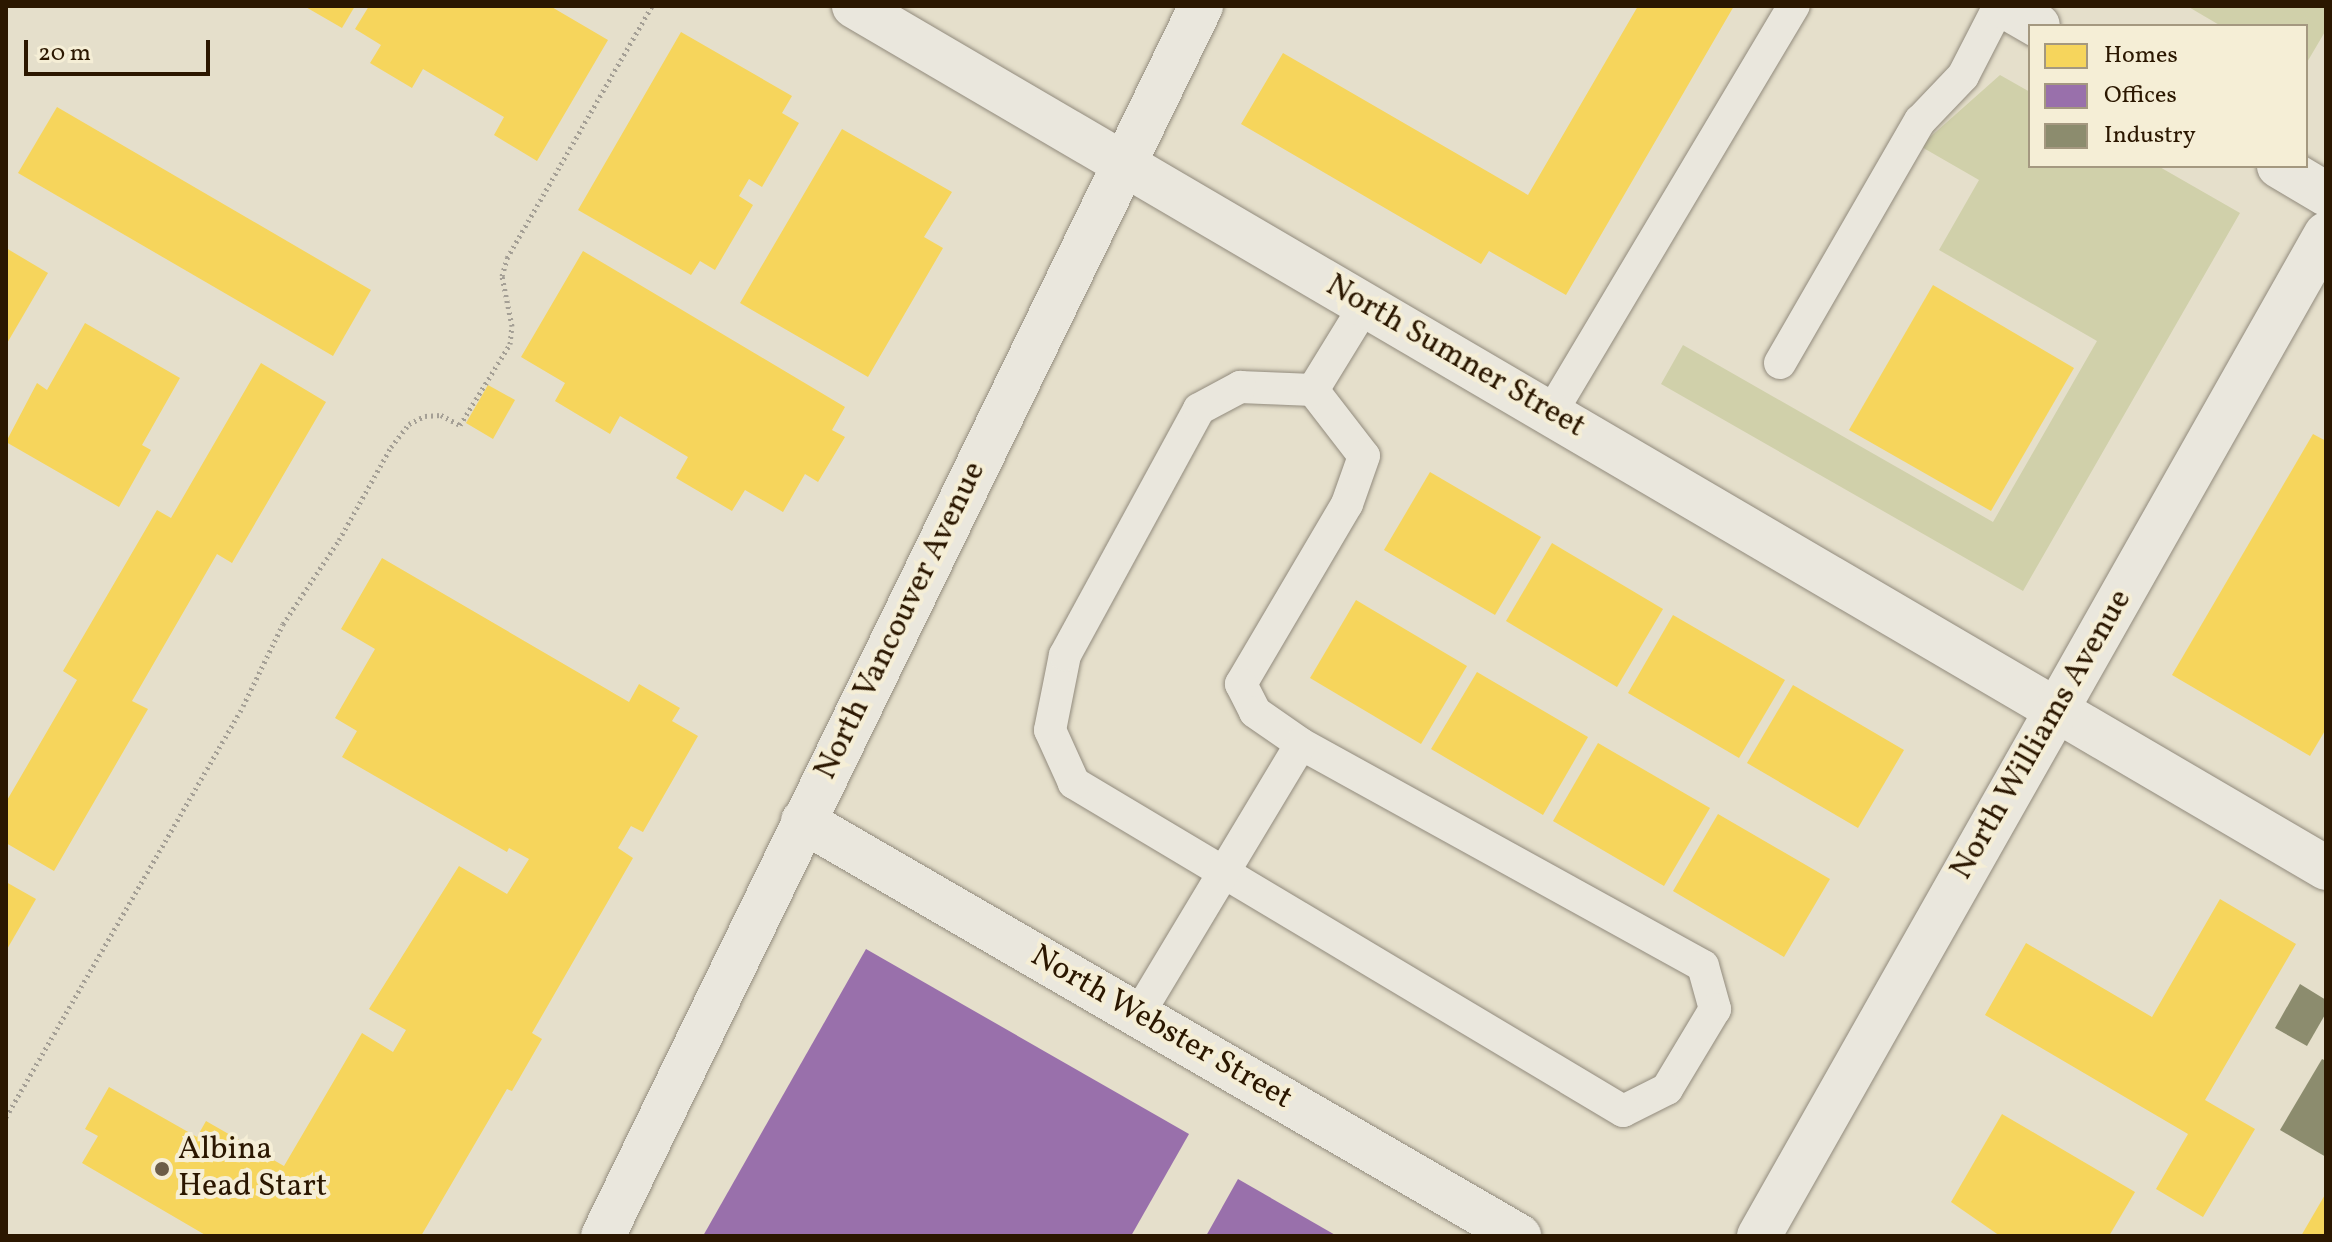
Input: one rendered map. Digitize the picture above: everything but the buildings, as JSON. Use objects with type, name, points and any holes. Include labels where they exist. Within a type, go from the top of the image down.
[{"type":"street","name":"North Sumner Street","points":[[854,6],[2326,868]]},
{"type":"street","name":"North Vancouver Avenue","points":[[603,1236],[1201,6]]},
{"type":"street","points":[[2001,6],[2034,24]]},
{"type":"street","points":[[2282,168],[2326,194]]},
{"type":"street","name":"North Williams Avenue","points":[[1759,1236],[2326,234]]},
{"type":"street","name":"North Webster Street","points":[[803,821],[1519,1236]]},
{"type":"lane","points":[[1551,413],[1794,6]]},
{"type":"lane","points":[[1780,363],[1920,121],[1963,76],[2001,6]]},
{"type":"lane","points":[[1313,390],[1366,304]]},
{"type":"lane","points":[[1240,387],[1313,390],[1364,456],[1347,504],[1241,684],[1255,712],[1301,744],[1703,966],[1715,1009],[1667,1089],[1623,1111],[1223,875],[1074,783],[1050,730],[1065,655],[1199,409],[1240,387]]},
{"type":"lane","points":[[1138,1015],[1301,744]]},
{"type":"path","points":[[6,1117],[243,706],[283,624],[391,447],[409,424],[425,416],[441,415],[460,425],[510,344],[512,326],[502,276],[507,258],[652,6]]},
{"type":"green space","points":[[2187,6],[2326,6],[2326,30],[2308,61],[2308,24],[2218,24]]},
{"type":"green space","points":[[2000,75],[2028,91],[2028,168],[2161,168],[2240,213],[2023,591],[1661,384],[1683,345],[1993,522],[2097,341],[1939,250],[1979,180],[1920,146]]},
{"type":"place","name":"Albina Head Start","points":[[162,1169]]}]
